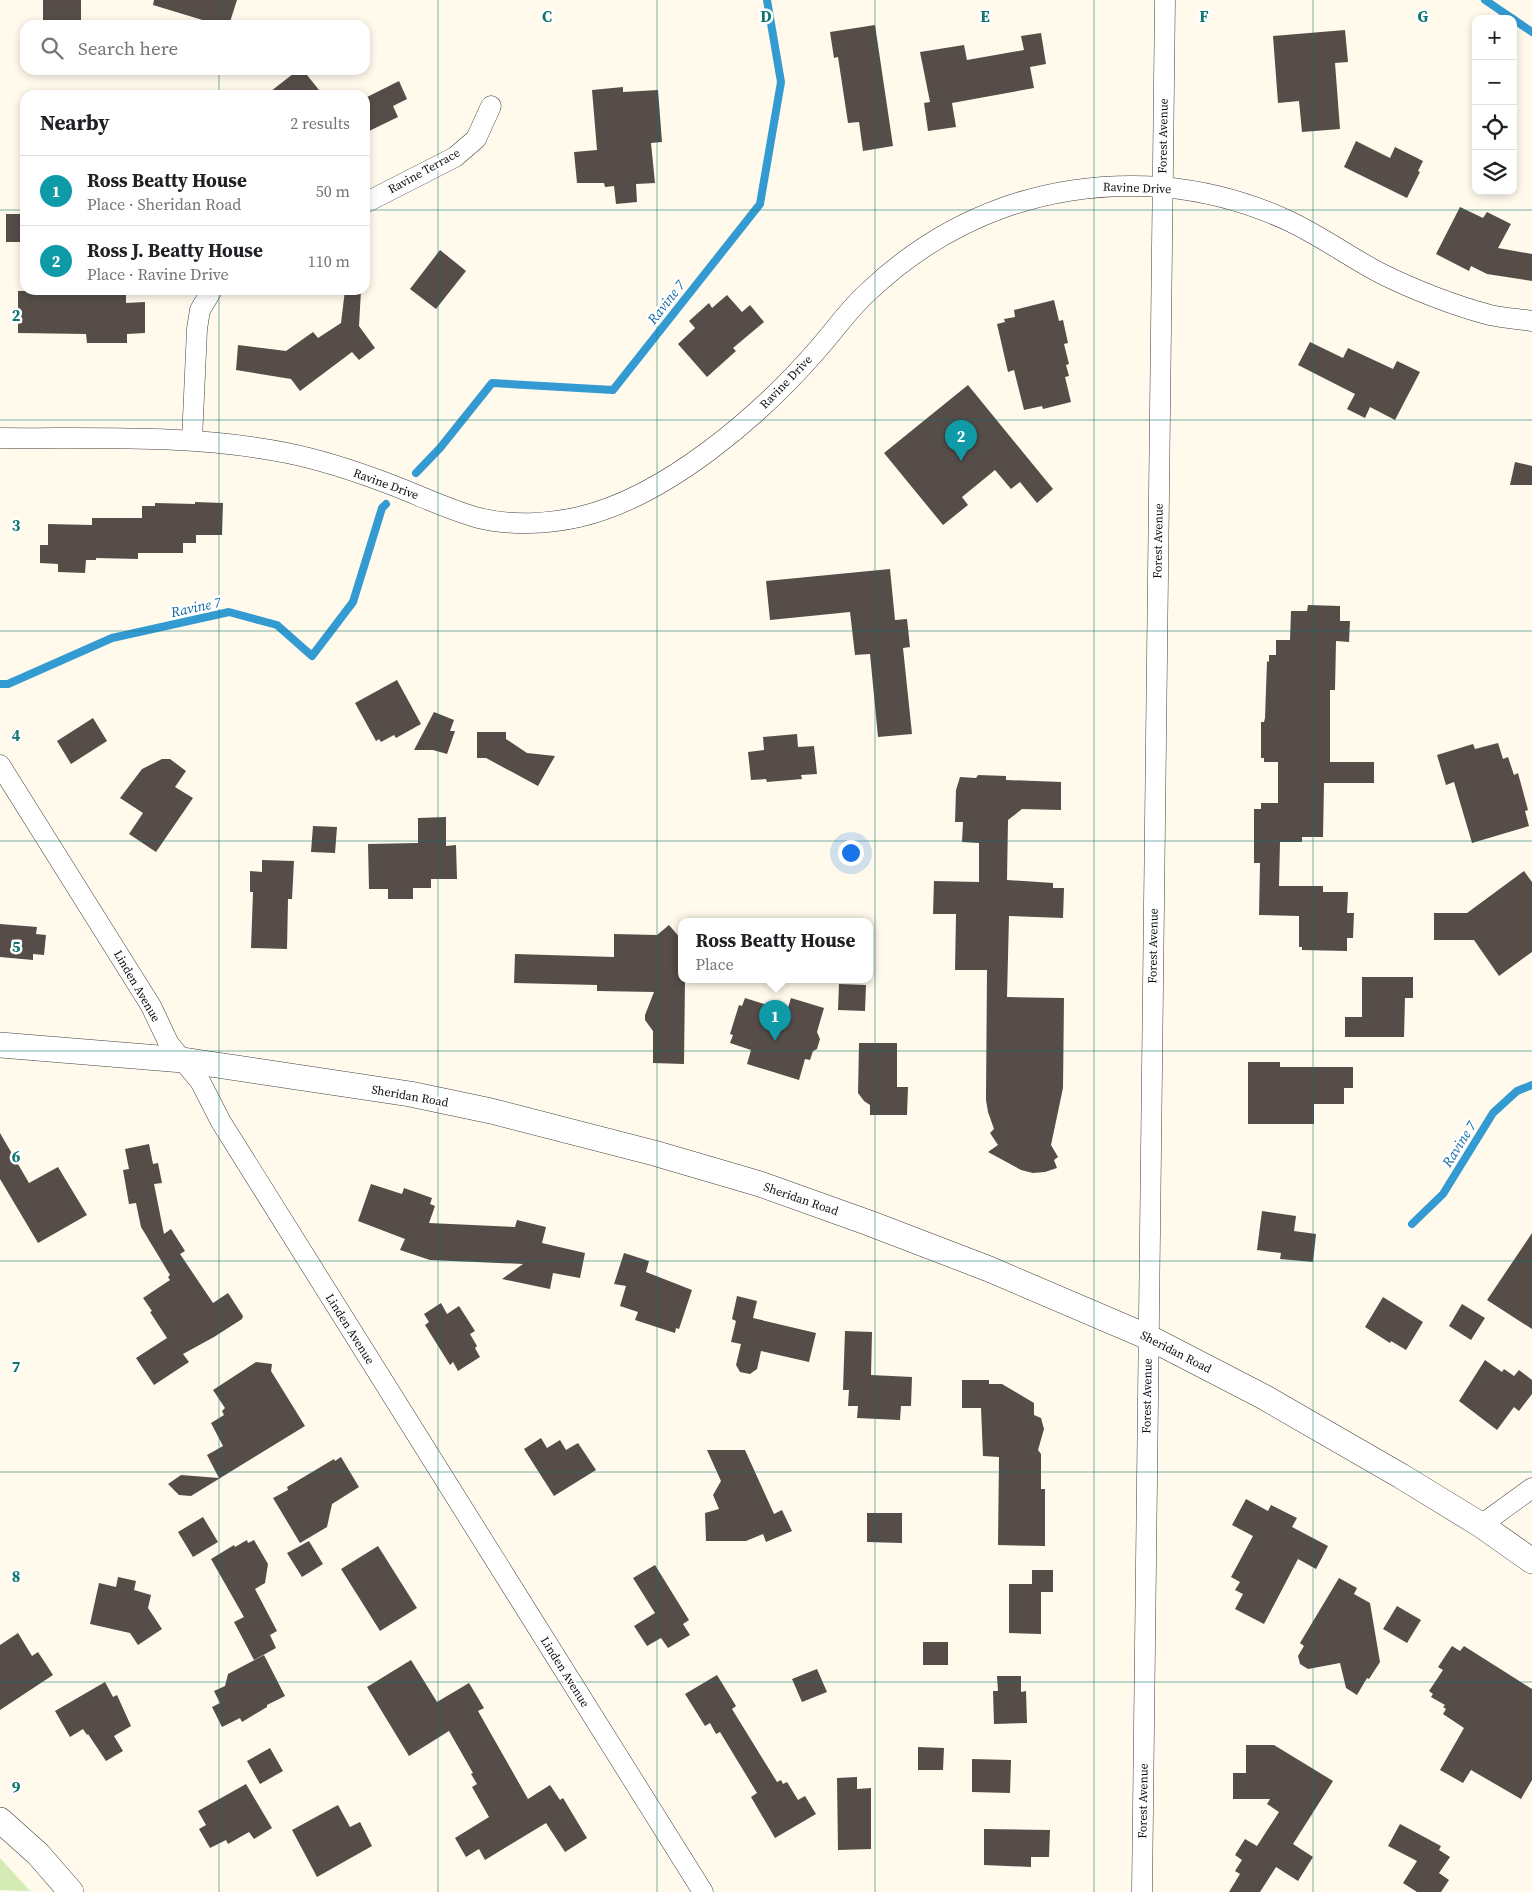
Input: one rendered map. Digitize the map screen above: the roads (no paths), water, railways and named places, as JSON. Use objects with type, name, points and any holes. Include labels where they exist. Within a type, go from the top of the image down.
[{"type":"street","name":"Forest Avenue","points":[[1142,1892],[1165,0]]},
{"type":"street","name":"Ravine Terrace","points":[[370,200],[455,157],[476,139],[491,106]]},
{"type":"street","name":"Ravine Drive","points":[[0,438],[192,440],[287,453],[361,473],[450,508],[482,518],[515,523],[580,517],[606,509],[659,484],[727,438],[751,418],[817,351],[845,315],[870,290],[924,246],[996,209],[1047,194],[1101,186],[1162,187],[1223,196],[1291,222],[1382,274],[1435,296],[1491,315],[1532,321]]},
{"type":"street","points":[[192,440],[197,329],[200,310],[209,295]]},
{"type":"street","name":"Linden Avenue","points":[[0,765],[151,1006],[169,1044],[200,1081],[221,1122],[703,1892]]},
{"type":"street","name":"Sheridan Road","points":[[0,1045],[183,1060],[410,1094],[491,1111],[654,1153],[760,1184],[869,1222],[989,1269],[1148,1337],[1272,1402],[1401,1476],[1481,1526],[1532,1562]]},
{"type":"street","points":[[1481,1526],[1532,1488]]},
{"type":"street","points":[[0,1820],[38,1854],[71,1892]]},
{"type":"waterway","name":"Ravine 7","points":[[416,473],[440,448],[492,383],[613,390],[760,204],[781,82],[767,0]]},
{"type":"waterway","name":"Ravine 7","points":[[1485,0],[1507,15]]},
{"type":"waterway","name":"Ravine 7","points":[[1517,22],[1532,32]]},
{"type":"waterway","name":"Ravine 7","points":[[0,684],[8,684],[112,638],[229,612],[277,625],[312,656],[353,602],[382,508],[386,504]]},
{"type":"waterway","name":"Ravine 7","points":[[1412,1224],[1443,1194],[1493,1113],[1517,1091],[1532,1085]]},
{"type":"place","name":"Ross J. Beatty House","points":[[961,461]]},
{"type":"place","name":"Ross Beatty House","points":[[775,1041]]}]
